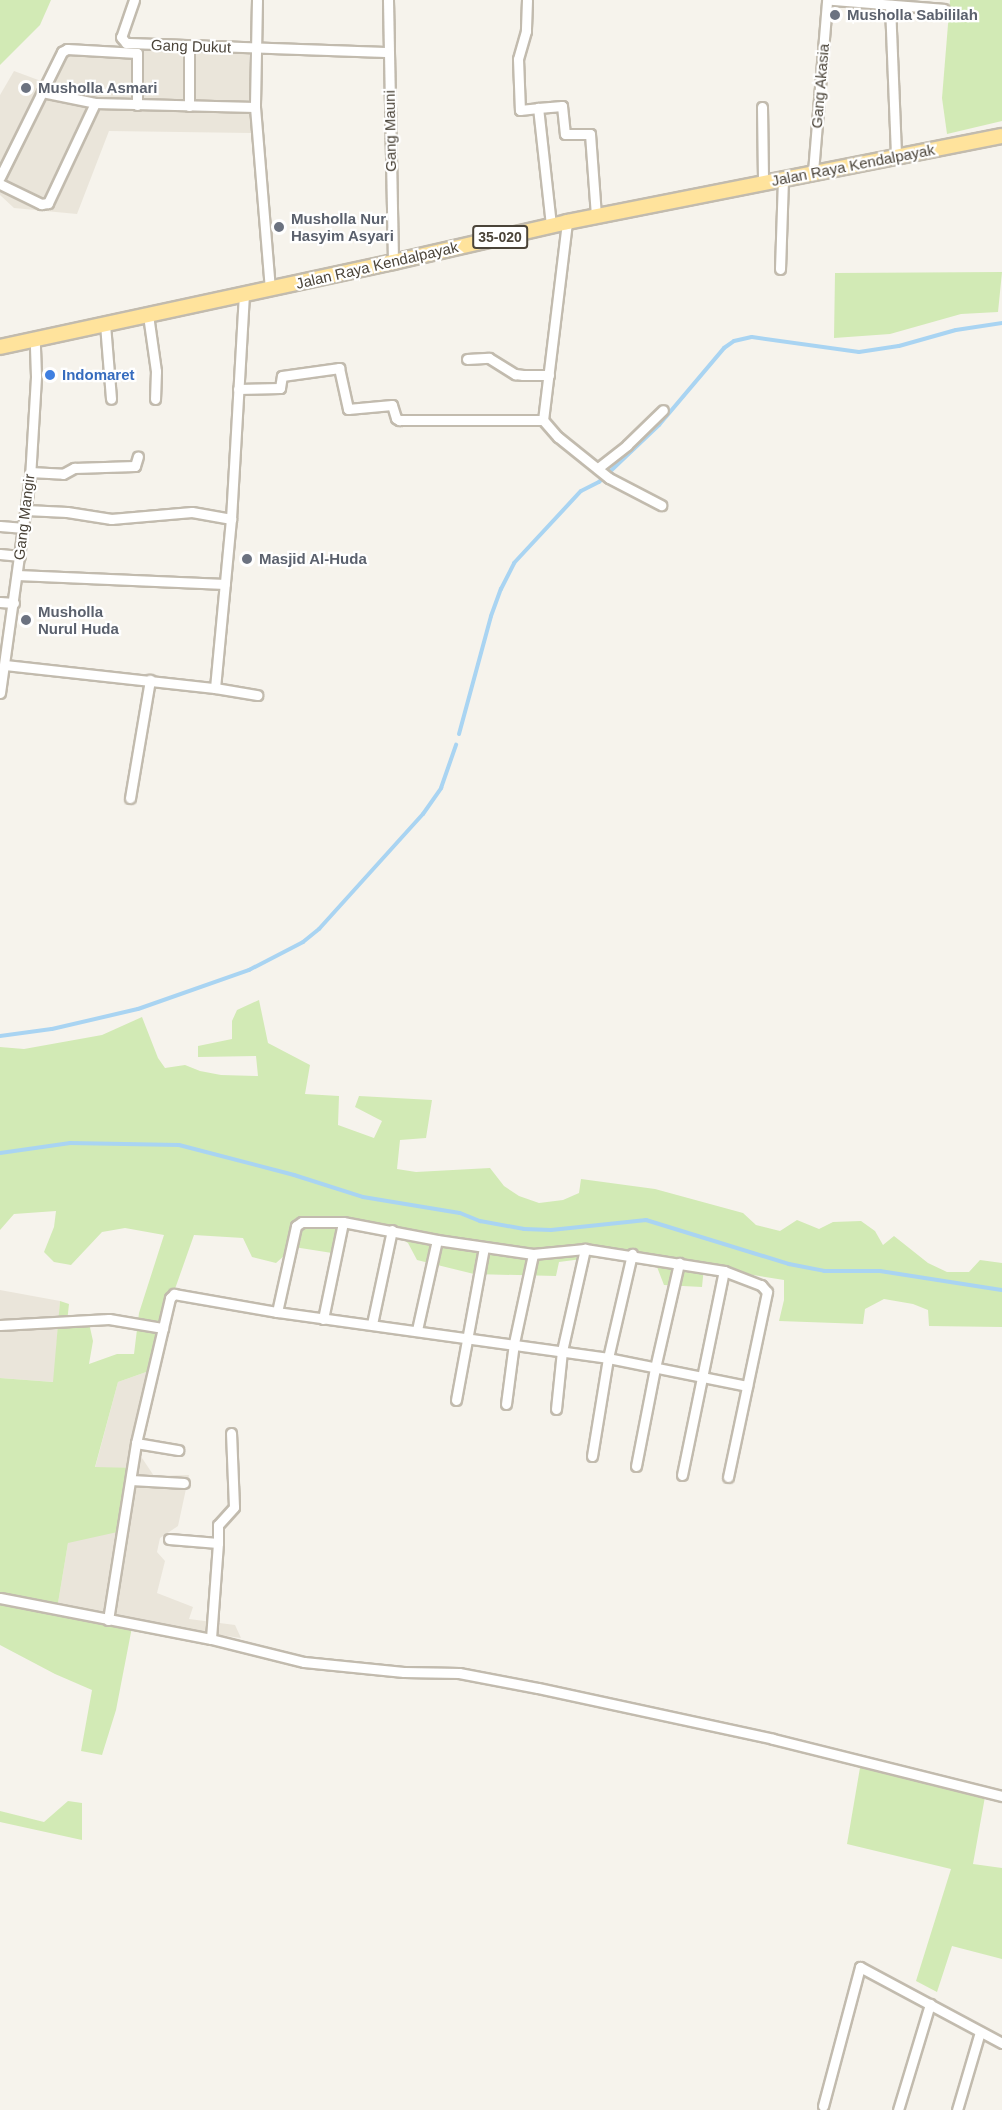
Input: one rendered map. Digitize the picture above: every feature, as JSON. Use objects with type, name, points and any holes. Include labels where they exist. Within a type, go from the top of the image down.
[{"type":"main road","name":"Jalan Raya Kendalpayak","points":[[0,346],[393,262],[551,225],[1002,136]]},
{"type":"street","name":"Gang Dukut","points":[[134,0],[121,37],[126,43],[254,49]]},
{"type":"street","points":[[257,0],[254,49],[255,107],[270,289]]},
{"type":"street","name":"Gang Mauni","points":[[388,0],[393,262]]},
{"type":"street","points":[[527,0],[526,31],[518,58],[520,110],[562,106],[565,134],[590,134],[596,216]]},
{"type":"street","name":"Gang Akasia","points":[[813,172],[826,0]]},
{"type":"street","points":[[832,0],[944,9]]},
{"type":"street","points":[[890,5],[896,156]]},
{"type":"street","points":[[0,177],[62,52],[67,49],[133,52],[138,56],[137,105]]},
{"type":"street","points":[[254,49],[388,52]]},
{"type":"street","points":[[189,53],[189,106]]},
{"type":"street","points":[[42,92],[95,103],[255,107]]},
{"type":"street","points":[[0,184],[41,204],[48,203],[95,103]]},
{"type":"street","points":[[762,107],[763,182]]},
{"type":"street","points":[[538,108],[551,225]]},
{"type":"street","points":[[780,269],[783,178]]},
{"type":"street","points":[[543,420],[567,222]]},
{"type":"street","points":[[215,688],[231,519],[244,294]]},
{"type":"street","points":[[148,315],[156,370],[155,399]]},
{"type":"street","points":[[105,324],[111,399]]},
{"type":"street","name":"Gang Mangir","points":[[0,693],[30,472],[36,376],[35,339]]},
{"type":"street","points":[[467,359],[489,358],[522,375],[549,375]]},
{"type":"street","points":[[238,389],[280,388],[282,375],[339,368],[348,409],[392,405],[396,418],[399,420],[543,420],[558,436],[609,478],[661,505]]},
{"type":"street","points":[[599,469],[663,410]]},
{"type":"street","points":[[30,472],[63,474],[74,468],[135,466],[138,456]]},
{"type":"street","points":[[26,510],[67,512],[111,519],[192,512],[231,519]]},
{"type":"street","points":[[0,526],[24,528]]},
{"type":"street","points":[[0,554],[20,556]]},
{"type":"street","points":[[17,575],[225,584]]},
{"type":"street","points":[[0,602],[14,603]]},
{"type":"street","points":[[4,662],[257,695]]},
{"type":"street","points":[[130,798],[150,680]]},
{"type":"street","points":[[323,1319],[343,1222]]},
{"type":"street","points":[[277,1312],[296,1224],[343,1222],[484,1248],[533,1254],[585,1248],[724,1271],[761,1285],[766,1290],[728,1477]]},
{"type":"street","points":[[372,1324],[392,1230]]},
{"type":"street","points":[[417,1330],[437,1240]]},
{"type":"street","points":[[456,1400],[484,1248]]},
{"type":"street","points":[[556,1409],[562,1351],[585,1248]]},
{"type":"street","points":[[506,1404],[514,1343],[533,1254]]},
{"type":"street","points":[[592,1456],[608,1358],[632,1254]]},
{"type":"street","points":[[636,1466],[679,1263]]},
{"type":"street","points":[[682,1475],[724,1271]]},
{"type":"street","points":[[108,1620],[136,1443],[170,1298],[176,1294],[323,1319],[514,1343],[608,1358],[747,1386]]},
{"type":"street","points":[[0,1325],[109,1319],[163,1328]]},
{"type":"street","points":[[211,1639],[218,1525],[234,1507],[231,1433]]},
{"type":"street","points":[[136,1443],[178,1450]]},
{"type":"street","points":[[131,1480],[184,1483]]},
{"type":"street","points":[[169,1539],[218,1543]]},
{"type":"street","points":[[0,1598],[211,1639],[304,1662],[404,1672],[459,1673],[538,1688],[773,1739],[1002,1796]]},
{"type":"street","points":[[823,2106],[860,1967],[1002,2043]]},
{"type":"street","points":[[898,2110],[930,2004]]},
{"type":"street","points":[[957,2110],[980,2032]]},
{"type":"shaded area","points":[[68,44],[249,51],[251,133],[109,131],[77,214],[14,208],[0,195],[0,95],[14,71],[41,81],[60,46]]},
{"type":"shaded area","points":[[0,1290],[60,1301],[54,1382],[0,1378]]},
{"type":"shaded area","points":[[149,1371],[138,1452],[154,1476],[189,1475],[178,1526],[160,1538],[157,1552],[165,1561],[157,1593],[193,1607],[189,1619],[235,1625],[241,1638],[142,1624],[115,1615],[57,1609],[68,1543],[95,1468],[118,1382]]},
{"type":"green space","points":[[0,0],[51,0],[40,25],[0,65]]},
{"type":"green space","points":[[950,0],[1002,0],[1002,121],[947,134],[942,98]]},
{"type":"green space","points":[[1002,272],[998,312],[961,314],[890,334],[834,338],[835,273]]},
{"type":"green space","points":[[259,1000],[268,1043],[310,1065],[305,1094],[339,1096],[338,1125],[374,1138],[382,1121],[355,1107],[359,1096],[432,1100],[426,1138],[400,1140],[397,1169],[416,1172],[490,1168],[504,1186],[519,1196],[539,1203],[563,1200],[579,1193],[581,1179],[655,1189],[743,1213],[756,1225],[780,1231],[797,1220],[819,1229],[833,1222],[861,1221],[875,1231],[883,1245],[894,1236],[928,1263],[947,1272],[969,1272],[980,1260],[1002,1263],[1002,1327],[929,1326],[928,1310],[913,1304],[884,1299],[865,1309],[863,1324],[779,1321],[784,1300],[784,1280],[704,1267],[702,1287],[664,1285],[652,1254],[612,1255],[559,1262],[556,1276],[474,1274],[417,1260],[408,1243],[384,1228],[349,1228],[332,1253],[294,1247],[276,1263],[252,1257],[243,1238],[194,1235],[152,1354],[149,1371],[118,1382],[95,1467],[135,1468],[122,1531],[68,1543],[57,1609],[76,1613],[104,1612],[133,1622],[116,1710],[102,1755],[81,1751],[92,1690],[55,1674],[0,1645],[0,1378],[53,1382],[60,1301],[69,1304],[67,1322],[89,1323],[93,1341],[89,1364],[117,1354],[134,1354],[139,1313],[164,1235],[125,1228],[102,1232],[71,1265],[54,1262],[44,1252],[54,1227],[56,1211],[14,1214],[0,1230],[0,1047],[24,1049],[102,1035],[142,1017],[158,1058],[165,1068],[185,1065],[221,1075],[258,1076],[256,1056],[198,1057],[198,1046],[232,1039],[232,1021],[237,1010]]},
{"type":"green space","points":[[862,1756],[986,1791],[973,1864],[1002,1868],[1002,1959],[952,1946],[937,1992],[916,1981],[951,1869],[847,1844]]},
{"type":"green space","points":[[68,1801],[82,1803],[82,1840],[0,1822],[0,1811],[44,1822]]},
{"type":"waterway","points":[[459,734],[491,616],[514,563],[581,491],[599,482],[659,425],[724,348],[734,341],[752,337],[859,352],[899,346],[956,330],[1002,323]]},
{"type":"waterway","points":[[0,1036],[52,1029],[138,1009],[249,970],[303,942],[319,929],[423,814],[441,788],[456,745]]},
{"type":"waterway","points":[[0,1153],[70,1143],[179,1145],[294,1175],[363,1197],[460,1213],[480,1221],[524,1229],[551,1230],[646,1220],[789,1264],[824,1271],[880,1271],[1002,1290]]},
{"type":"place","name":"Musholla Sabililah","points":[[835,15]]},
{"type":"place","name":"Musholla Asmari","points":[[26,88]]},
{"type":"place","name":"Musholla Nur Hasyim Asyari","points":[[279,227]]},
{"type":"place","name":"Indomaret","points":[[50,375]]},
{"type":"place","name":"Masjid Al-Huda","points":[[247,559]]},
{"type":"place","name":"Musholla Nurul Huda","points":[[26,620]]}]
